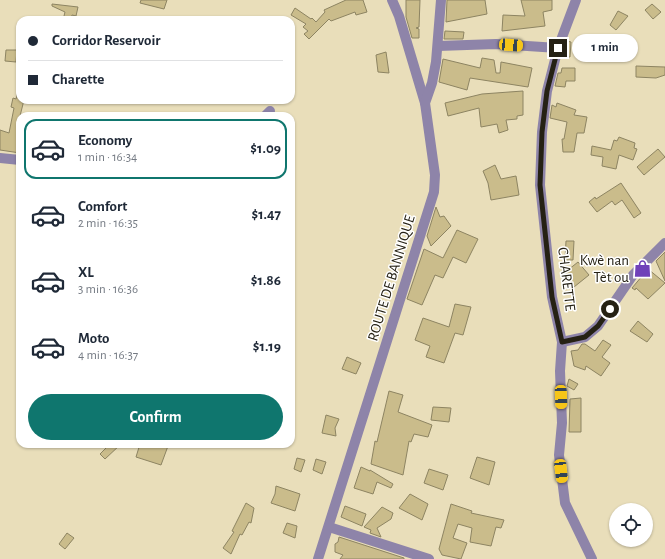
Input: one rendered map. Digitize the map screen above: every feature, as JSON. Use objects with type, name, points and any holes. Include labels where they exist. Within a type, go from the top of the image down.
[{"type":"street","points":[[392,0],[399,16],[425,103]]},
{"type":"street","name":"ROUTE DE BANNIQUE","points":[[318,559],[434,192],[435,175],[425,103],[432,83],[436,62],[441,0]]},
{"type":"street","name":"CHARETTE","points":[[576,0],[558,48],[546,98],[542,132],[540,185],[552,297],[562,342],[560,371],[562,423],[559,455],[564,503],[592,559]]},
{"type":"street","points":[[438,46],[496,44],[558,48]]},
{"type":"street","points":[[0,158],[16,160]]},
{"type":"street","points":[[562,342],[585,337],[598,326],[633,275],[665,243]]},
{"type":"street","points":[[329,526],[429,559]]},
{"type":"building","points":[[141,0],[167,0],[164,9],[140,3]]},
{"type":"building","points":[[346,0],[363,0],[367,12],[356,15],[355,12],[331,21],[329,19],[309,39],[304,34],[308,31],[303,27],[306,24],[295,16],[291,15],[295,8],[316,22],[325,12],[324,10]]},
{"type":"building","points":[[406,0],[420,0],[419,27],[416,28],[419,29],[419,38],[412,38],[406,17]]},
{"type":"building","points":[[447,0],[485,0],[487,14],[446,22]]},
{"type":"building","points":[[521,0],[552,0],[552,10],[543,12],[545,26],[502,31],[503,15],[525,16]]},
{"type":"building","points":[[52,4],[78,7],[76,16],[64,16],[65,12],[52,6]]},
{"type":"building","points":[[652,4],[661,12],[653,19],[645,10]]},
{"type":"building","points":[[618,11],[628,16],[616,30],[610,25]]},
{"type":"building","points":[[445,31],[464,32],[463,39],[444,39]]},
{"type":"building","points":[[567,41],[571,42],[570,57],[563,56]]},
{"type":"building","points":[[6,50],[16,50],[16,62],[5,61]]},
{"type":"building","points":[[386,52],[389,73],[378,72],[376,55]]},
{"type":"building","points":[[482,58],[494,60],[496,73],[500,73],[501,62],[532,68],[528,87],[470,78],[467,90],[439,82],[443,59],[480,68]]},
{"type":"building","points":[[636,66],[665,67],[665,75],[656,78],[636,77]]},
{"type":"building","points":[[562,68],[575,68],[575,81],[566,81],[565,87],[555,86],[558,73],[561,73]]},
{"type":"building","points":[[523,91],[523,115],[517,116],[517,119],[506,120],[508,130],[499,133],[497,124],[481,127],[479,108],[448,116],[445,103],[482,94]]},
{"type":"building","points":[[13,98],[16,99],[16,104],[23,104],[21,112],[16,112],[16,152],[0,150],[0,130],[9,133],[14,108],[11,107]]},
{"type":"building","points":[[557,103],[576,110],[574,115],[587,117],[584,133],[577,133],[574,152],[563,152],[562,139],[564,139],[567,122],[550,118],[552,105],[556,107]]},
{"type":"building","points":[[619,137],[635,143],[634,148],[637,149],[633,160],[619,155],[616,169],[602,166],[603,157],[591,155],[592,146],[611,150],[614,140],[617,141]]},
{"type":"building","points":[[658,149],[665,157],[644,175],[637,167]]},
{"type":"building","points":[[495,165],[501,179],[516,176],[519,195],[491,200],[488,183],[483,171]]},
{"type":"building","points":[[621,183],[641,213],[634,218],[622,200],[615,205],[612,201],[597,212],[589,202],[595,197],[596,199]]},
{"type":"building","points":[[436,207],[440,217],[444,216],[451,226],[431,246],[427,236]]},
{"type":"building","points":[[457,230],[478,239],[466,263],[453,257],[443,278],[435,275],[422,305],[407,299],[424,249],[443,258]]},
{"type":"building","points":[[566,241],[574,241],[573,260],[565,260]]},
{"type":"building","points":[[665,252],[665,281],[656,261]]},
{"type":"building","points":[[578,262],[589,275],[574,287],[563,274]]},
{"type":"building","points":[[648,269],[665,283],[648,299],[636,288],[635,290],[632,288]]},
{"type":"building","points":[[455,304],[471,307],[463,335],[455,333],[444,363],[426,357],[430,346],[415,340],[423,318],[449,327]]},
{"type":"building","points":[[638,321],[653,334],[647,342],[630,331]]},
{"type":"building","points":[[603,340],[611,345],[602,357],[610,363],[601,376],[586,366],[585,370],[574,366],[571,351],[578,350],[582,344],[585,344],[595,351]]},
{"type":"building","points":[[347,357],[361,363],[356,374],[342,369]]},
{"type":"building","points":[[569,379],[578,384],[574,390],[567,386]]},
{"type":"building","points":[[389,391],[403,395],[398,412],[432,425],[428,437],[414,434],[411,442],[409,441],[403,475],[371,464],[375,441],[377,442]]},
{"type":"building","points":[[581,398],[581,432],[569,432],[570,399]]},
{"type":"building","points":[[433,407],[451,408],[449,422],[431,420]]},
{"type":"building","points":[[326,415],[339,419],[335,428],[336,436],[322,433]]},
{"type":"building","points":[[106,448],[117,448],[105,459],[100,454]]},
{"type":"building","points":[[139,448],[167,448],[161,465],[136,457]]},
{"type":"building","points":[[477,457],[495,462],[489,485],[470,478]]},
{"type":"building","points":[[297,458],[305,460],[301,472],[294,469]]},
{"type":"building","points":[[316,459],[326,462],[322,474],[313,470]]},
{"type":"building","points":[[361,467],[370,470],[393,484],[391,488],[377,482],[373,494],[354,488]]},
{"type":"building","points":[[429,469],[448,475],[443,490],[424,483]]},
{"type":"building","points":[[276,486],[300,494],[295,511],[271,503],[275,494]]},
{"type":"building","points":[[410,494],[428,504],[422,520],[399,508]]},
{"type":"building","points":[[246,503],[254,508],[251,523],[249,522],[242,535],[240,534],[231,554],[223,548],[234,532],[232,531]]},
{"type":"building","points":[[451,504],[472,511],[471,513],[504,520],[501,528],[496,527],[491,546],[470,542],[472,528],[458,524],[453,538],[467,543],[461,559],[442,555],[439,549]]},
{"type":"building","points":[[345,506],[366,514],[362,526],[341,517]]},
{"type":"building","points":[[382,507],[393,513],[391,519],[377,528],[381,537],[370,533],[371,530],[364,527]]},
{"type":"building","points":[[287,523],[297,526],[295,538],[283,533]]},
{"type":"building","points":[[67,533],[74,538],[65,549],[59,544]]},
{"type":"building","points":[[339,537],[404,559],[340,559],[343,555],[335,552],[335,544],[338,542]]},
{"type":"place","name":"Kwè nan Tèt ou","points":[[642,269]]},
{"type":"route","points":[[558,48],[547,91],[542,132],[540,185],[552,297],[562,342],[585,337],[598,326],[610,309]]}]
